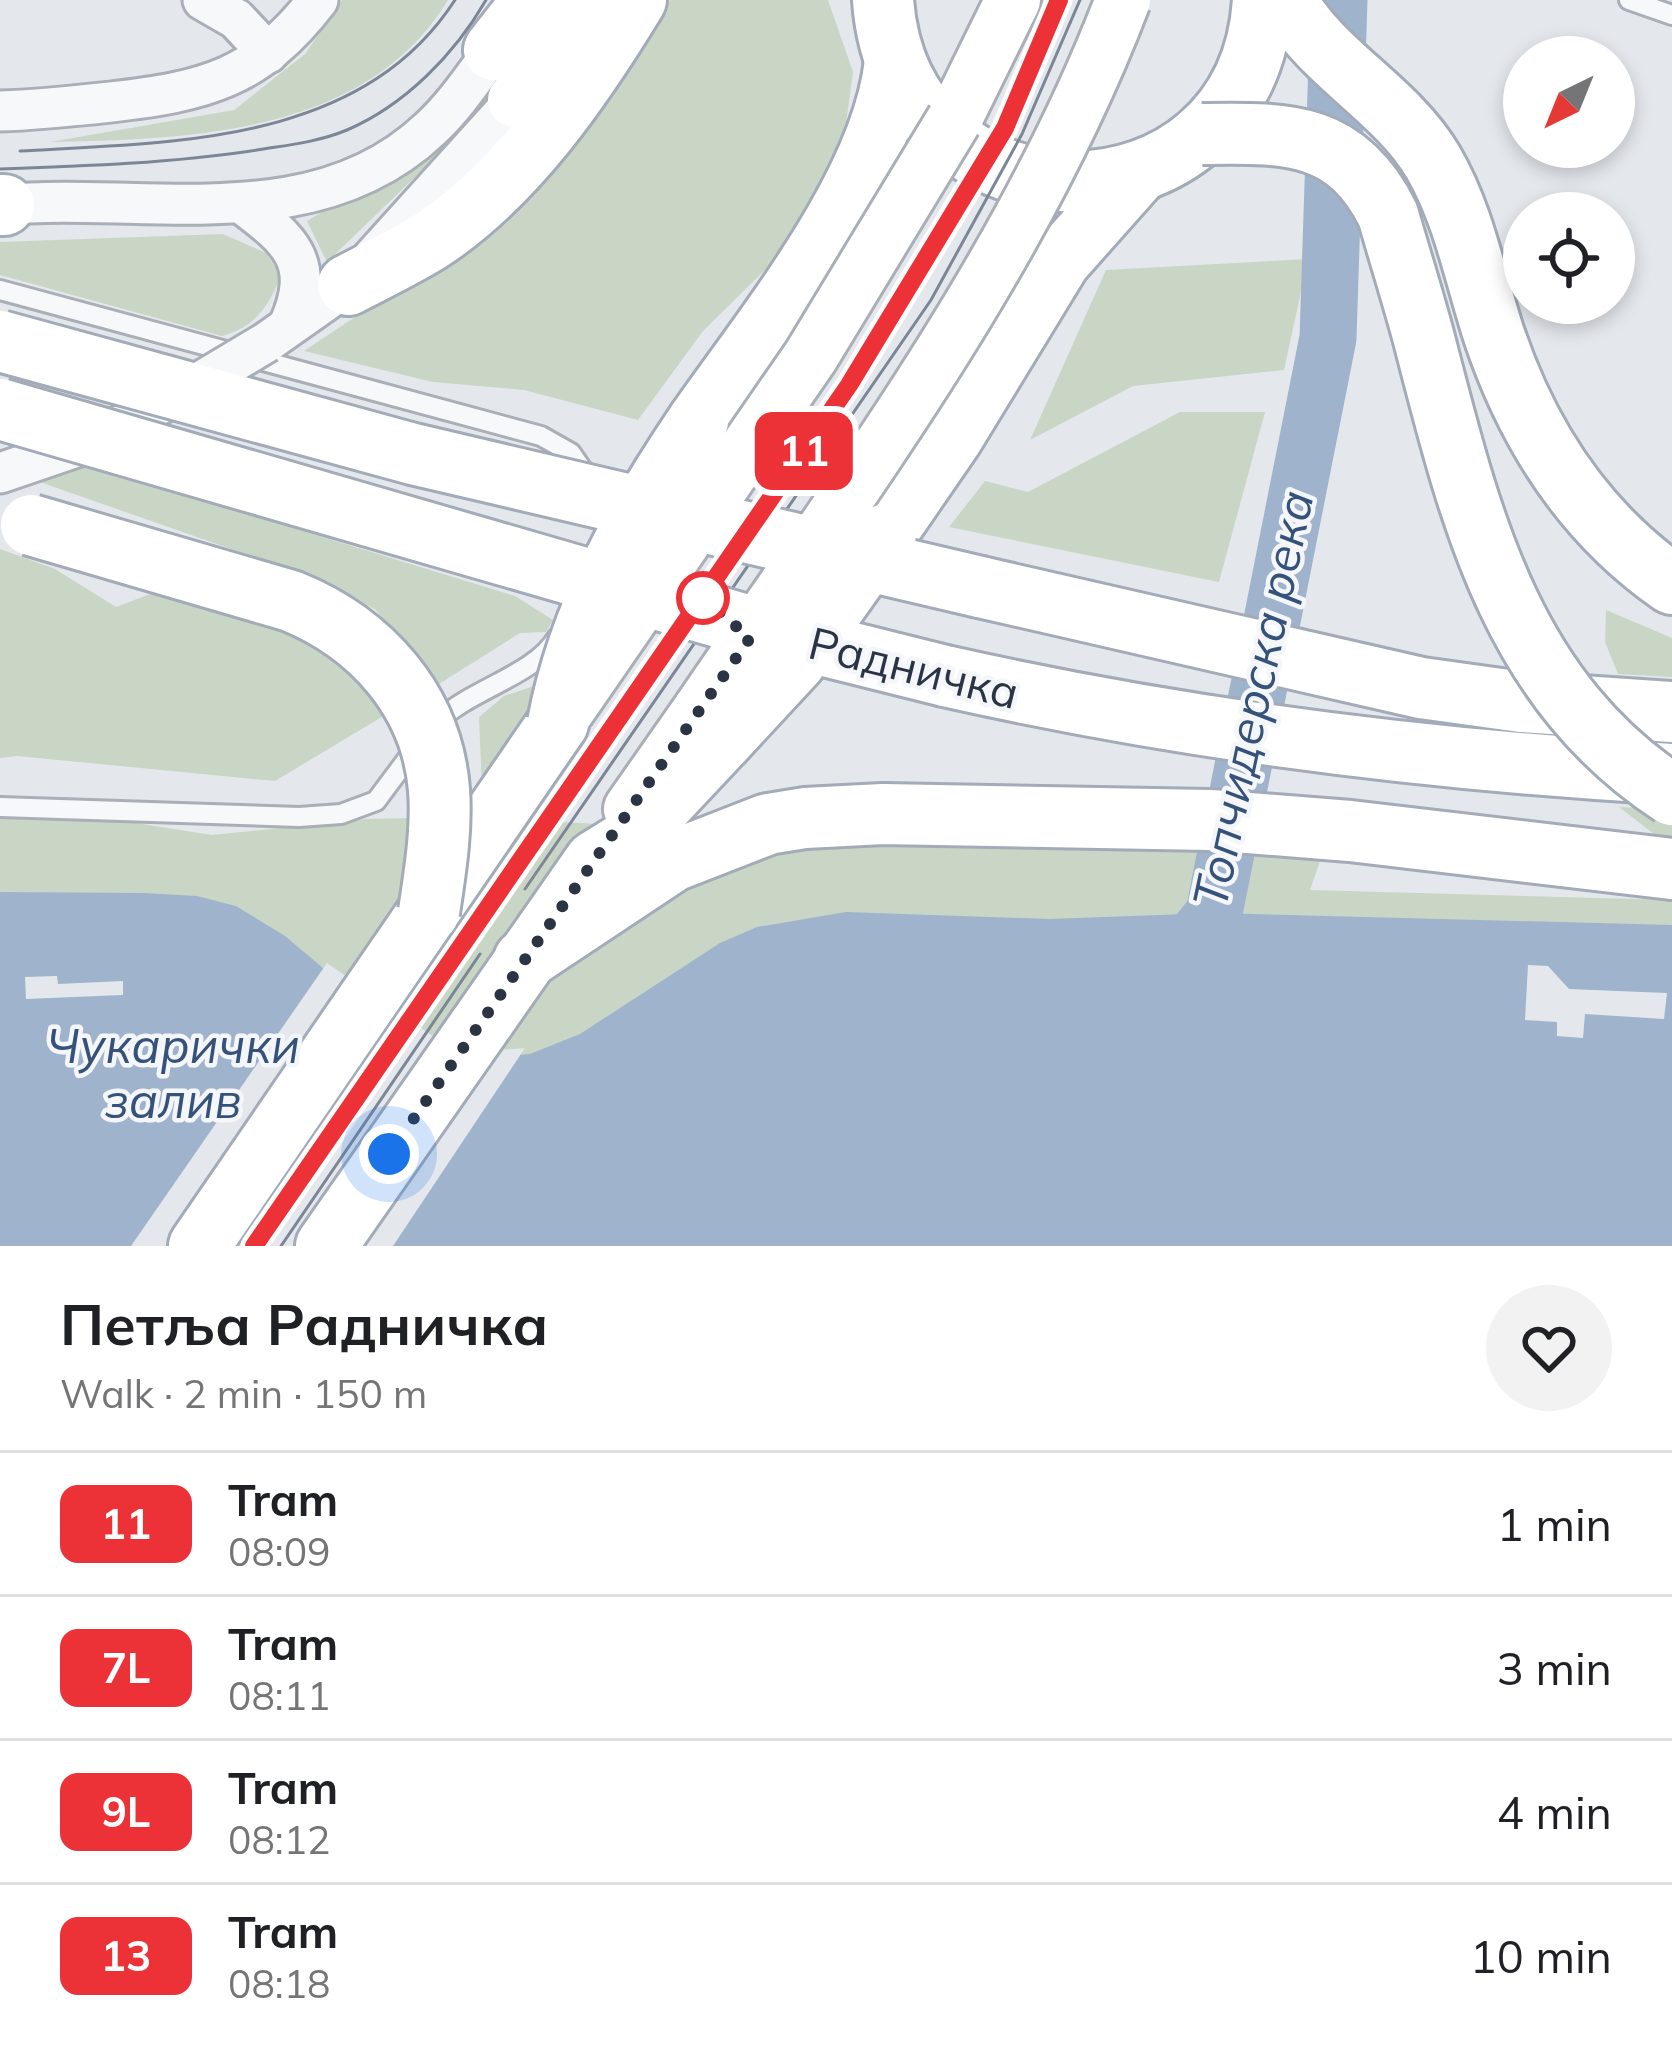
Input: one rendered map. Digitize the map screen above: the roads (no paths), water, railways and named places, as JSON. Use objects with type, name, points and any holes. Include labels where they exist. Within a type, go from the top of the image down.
[{"type":"main road","points":[[348,285],[431,240],[487,194],[532,0]]},
{"type":"main road","points":[[518,67],[595,0]]},
{"type":"main road","points":[[518,67],[636,0]]},
{"type":"main road","points":[[199,1246],[860,279],[954,120],[1013,0]]},
{"type":"main road","points":[[326,1246],[856,484],[983,288],[1053,161],[1123,0]]},
{"type":"main road","points":[[884,22],[929,118],[980,159],[1026,177],[1075,184],[1139,172],[1173,156],[1202,134],[1242,81],[1258,39],[1263,0]]},
{"type":"main road","points":[[1286,0],[1312,39],[1412,132],[1432,161],[1454,203],[1494,333],[1535,433],[1576,495],[1616,538],[1672,584]]},
{"type":"main road","points":[[558,723],[572,656],[635,518],[795,281],[850,189],[891,101],[884,22]]},
{"type":"main road","points":[[1202,134],[1285,135],[1313,141],[1342,156],[1371,184],[1388,215],[1470,513],[1514,617],[1550,678],[1586,723],[1672,795]]},
{"type":"main road","points":[[595,860],[629,840],[796,661],[952,438],[1060,261],[1139,172]]},
{"type":"main road","name":"Радничка","points":[[0,340],[197,388],[413,454],[1310,664],[1465,694],[1672,712]]},
{"type":"main road","name":"Радничка","points":[[0,409],[826,648],[945,676],[1131,715],[1310,742],[1672,774]]},
{"type":"main road","points":[[0,516],[291,601],[327,615],[358,637],[405,691],[432,755],[439,817],[429,912]]},
{"type":"main road","points":[[524,960],[673,861],[768,824],[805,818],[903,814],[1210,820],[1350,831],[1672,869]]},
{"type":"street","points":[[203,0],[236,19],[268,53]]},
{"type":"street","points":[[0,111],[186,92],[217,84],[268,53],[318,0]]},
{"type":"street","points":[[1,205],[256,202],[337,186],[389,160],[518,67]]},
{"type":"street","points":[[256,202],[296,256],[302,284],[278,333]]},
{"type":"street","points":[[0,473],[91,442],[197,388],[348,285]]},
{"type":"lane","points":[[1629,0],[1672,15]]},
{"type":"lane","points":[[0,290],[541,436],[559,444],[583,465],[598,498],[598,517]]},
{"type":"lane","points":[[0,807],[299,817],[341,814],[376,801],[438,720],[460,700],[550,650],[575,605],[592,552]]},
{"type":"water","name":"Чукарички залив","points":[[0,892],[197,896],[236,906],[285,936],[336,979],[434,1045],[476,1058],[530,1054],[580,1034],[720,943],[757,927],[846,912],[1049,919],[1214,913],[1672,925],[1672,1246],[0,1246]]},
{"type":"waterway","name":"Топчидерска река","points":[[1165,976],[1214,913],[1328,338],[1339,0]]},
{"type":"tram line","points":[[20,151],[201,138],[260,127],[317,109],[369,84],[416,48],[455,0]]},
{"type":"tram line","points":[[0,169],[193,158],[336,134],[389,107],[427,76],[486,0]]},
{"type":"tram line","points":[[254,1246],[849,385],[1005,127],[1059,0]]},
{"type":"tram line","name":"11","points":[[254,1246],[849,385],[1005,128],[1059,0]]},
{"type":"tram line","points":[[525,889],[931,300],[1022,134],[1080,0]]},
{"type":"tram line","points":[[281,1246],[480,954]]}]
